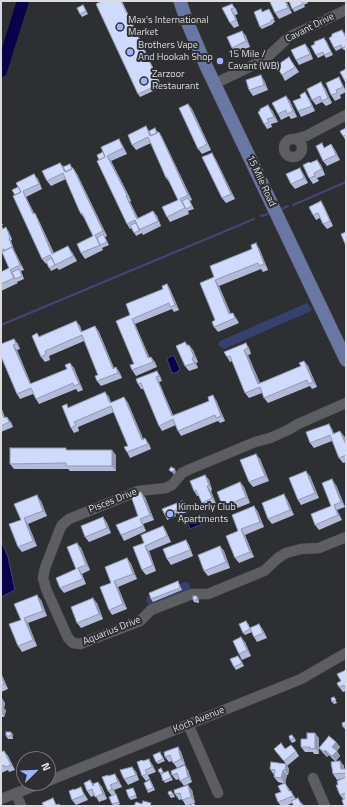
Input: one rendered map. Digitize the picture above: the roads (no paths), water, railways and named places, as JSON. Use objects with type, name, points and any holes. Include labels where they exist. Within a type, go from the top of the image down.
[{"type":"main road","name":"15 Mile Road","points":[[180,1],[214,84],[346,360]]},
{"type":"street","name":"Cavant Drive","points":[[214,84],[264,60],[289,37],[346,10]]},
{"type":"street","points":[[306,136],[301,152],[296,156],[291,156],[286,153],[284,147],[289,140],[306,136],[346,115]]},
{"type":"street","points":[[295,139],[300,142],[302,147]]},
{"type":"street","name":"Pisces Drive","points":[[73,643],[66,635],[46,589],[43,578],[47,561],[60,529],[65,522],[138,491],[166,488],[172,485],[182,473],[188,470],[288,430],[298,424],[346,403]]},
{"type":"street","name":"Aquarius Drive","points":[[73,643],[83,644],[140,621],[151,610],[192,594],[208,594],[264,571],[286,553],[301,549],[319,548],[346,537]]},
{"type":"street","name":"Koch Avenue","points":[[56,778],[301,679],[346,653]]},
{"type":"street","points":[[188,724],[218,793]]},
{"type":"street","points":[[313,778],[325,806]]},
{"type":"street","points":[[1,799],[21,791]]},
{"type":"street","points":[[16,793],[21,806]]},
{"type":"waterway","points":[[1,71],[23,1]]},
{"type":"waterway","points":[[293,205],[346,182]]},
{"type":"waterway","points":[[280,210],[288,206]]},
{"type":"waterway","points":[[261,216],[268,214]]},
{"type":"waterway","points":[[1,325],[254,219]]},
{"type":"place","name":"Max's International Market","points":[[120,27]]},
{"type":"place","name":"Brothers Vape And Hookah Shop","points":[[130,52]]},
{"type":"place","name":"15 Mile / Cavant (WB)","points":[[220,61]]},
{"type":"place","name":"Zarzoor Restaurant","points":[[144,81]]},
{"type":"place","name":"Kimberly Club Apartments","points":[[170,514]]}]
